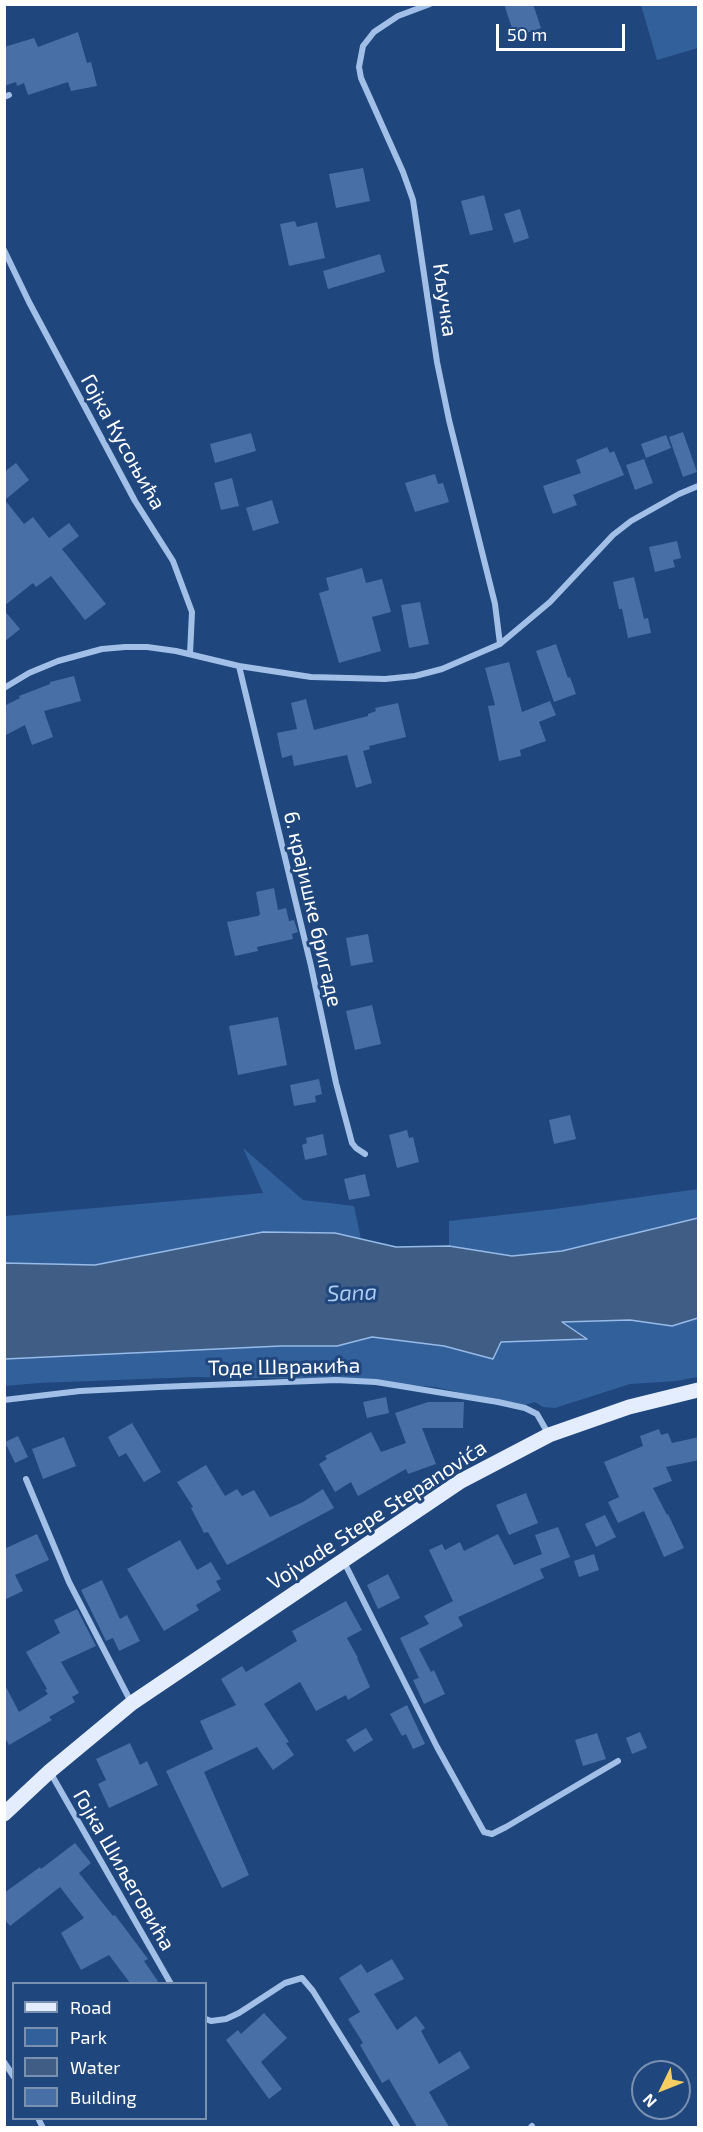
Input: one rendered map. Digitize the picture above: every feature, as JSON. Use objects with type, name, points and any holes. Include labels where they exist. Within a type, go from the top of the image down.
[{"type":"main road","name":"Vojvode Stepe Stepanovića","points":[[4,1814],[50,1771],[132,1703],[461,1481],[549,1435],[629,1407],[699,1390]]},
{"type":"street","name":"Кључка","points":[[430,4],[398,16],[374,32],[363,46],[358,67],[413,200],[437,362],[449,420],[495,604],[500,644]]},
{"type":"street","name":"Гојка Кусоњића","points":[[4,250],[29,302],[135,501],[173,561],[192,612],[190,654]]},
{"type":"street","points":[[4,688],[58,661],[102,649],[147,647],[190,654],[239,666],[311,677],[385,680],[442,669],[500,644],[550,602],[613,535],[631,521],[679,494],[699,486]]},
{"type":"street","name":"6. крајишке бригаде","points":[[239,666],[313,976],[336,1083],[352,1143],[365,1154]]},
{"type":"street","name":"Тоде Швракића","points":[[4,1400],[80,1391],[159,1387],[336,1380],[376,1382],[525,1408],[537,1414],[549,1435]]},
{"type":"street","points":[[26,1479],[69,1582],[132,1703]]},
{"type":"street","points":[[343,1560],[437,1748],[484,1832],[488,1834],[498,1832],[618,1761]]},
{"type":"street","name":"Гојка Шиљеговића","points":[[50,1771],[170,1982]]},
{"type":"street","points":[[207,2019],[226,2019],[285,1983],[302,1978],[313,1991],[398,2127]]},
{"type":"green space","points":[[641,5],[698,5],[698,48],[657,60]]},
{"type":"green space","points":[[243,1148],[303,1200],[354,1206],[361,1239],[328,1232],[263,1232],[95,1265],[5,1263],[5,1216],[263,1193]]},
{"type":"green space","points":[[698,1189],[698,1218],[562,1251],[512,1256],[449,1246],[449,1221]]},
{"type":"green space","points":[[698,1318],[698,1377],[630,1384],[555,1408],[543,1407],[535,1402],[521,1406],[435,1387],[327,1379],[194,1377],[5,1386],[5,1359],[281,1346],[337,1346],[372,1337],[450,1347],[493,1358],[501,1342],[586,1339],[561,1322],[630,1320],[672,1326]]},
{"type":"water","name":"Sana","points":[[698,1218],[698,1318],[672,1326],[630,1320],[562,1322],[587,1339],[501,1342],[493,1359],[444,1346],[372,1337],[337,1346],[281,1346],[5,1359],[5,1263],[95,1265],[263,1232],[335,1233],[396,1247],[449,1246],[512,1256],[562,1251]]},
{"type":"building","points":[[504,4],[533,4],[541,28],[515,37]]},
{"type":"building","points":[[78,32],[87,63],[91,62],[97,86],[71,91],[68,82],[28,95],[24,83],[17,86],[16,82],[4,86],[4,47],[34,38],[38,47]]},
{"type":"building","points":[[363,168],[370,201],[336,208],[329,174]]},
{"type":"building","points":[[484,195],[493,230],[470,235],[461,201]]},
{"type":"building","points":[[520,209],[529,238],[514,243],[504,214]]},
{"type":"building","points":[[295,221],[297,227],[317,222],[325,258],[289,266],[280,224]]},
{"type":"building","points":[[380,254],[385,272],[328,289],[323,271]]},
{"type":"building","points":[[683,432],[697,472],[683,477],[669,437]]},
{"type":"building","points":[[251,433],[256,451],[215,463],[210,444]]},
{"type":"building","points":[[666,435],[671,448],[646,458],[641,444]]},
{"type":"building","points":[[607,447],[610,453],[614,451],[624,475],[573,495],[577,505],[553,514],[543,486],[581,473],[576,460]]},
{"type":"building","points":[[644,459],[653,483],[635,490],[626,465]]},
{"type":"building","points":[[16,463],[29,480],[5,500],[24,524],[33,517],[49,538],[69,523],[79,536],[62,549],[106,604],[85,620],[51,576],[36,587],[33,583],[4,606],[4,472]]},
{"type":"building","points":[[435,474],[438,484],[443,483],[449,502],[415,512],[405,483]]},
{"type":"building","points":[[232,478],[239,506],[221,510],[214,483]]},
{"type":"building","points":[[272,500],[279,523],[253,531],[246,508]]},
{"type":"building","points":[[677,541],[681,558],[673,560],[675,567],[655,572],[649,547]]},
{"type":"building","points":[[362,568],[366,583],[382,579],[391,612],[372,617],[381,651],[339,663],[319,593],[329,590],[326,578]]},
{"type":"building","points":[[634,577],[644,619],[648,618],[651,633],[628,638],[613,582]]},
{"type":"building","points":[[420,602],[429,644],[409,648],[401,605]]},
{"type":"building","points":[[4,610],[20,629],[4,642]]},
{"type":"building","points":[[556,644],[576,694],[554,702],[536,651]]},
{"type":"building","points":[[509,662],[522,712],[550,701],[556,715],[539,722],[546,741],[520,750],[521,756],[499,761],[488,706],[495,705],[485,668]]},
{"type":"building","points":[[74,676],[81,701],[44,711],[53,737],[32,745],[25,725],[4,736],[4,706],[20,698],[19,696],[50,684],[50,682]]},
{"type":"building","points":[[306,699],[314,730],[368,716],[376,711],[375,708],[398,703],[406,737],[369,746],[370,749],[363,751],[372,783],[356,788],[347,755],[294,766],[292,755],[282,758],[277,733],[297,729],[291,703]]},
{"type":"building","points":[[274,888],[278,910],[286,908],[289,921],[294,920],[298,932],[292,934],[293,939],[257,947],[258,951],[235,956],[227,922],[258,916],[260,914],[256,892]]},
{"type":"building","points":[[368,934],[373,962],[351,966],[346,938]]},
{"type":"building","points":[[372,1005],[381,1044],[355,1050],[346,1011]]},
{"type":"building","points":[[278,1017],[287,1065],[238,1075],[229,1026]]},
{"type":"building","points":[[319,1079],[322,1094],[315,1096],[316,1102],[294,1106],[290,1085]]},
{"type":"building","points":[[570,1115],[576,1139],[554,1144],[549,1120]]},
{"type":"building","points":[[407,1130],[409,1138],[413,1137],[419,1162],[397,1168],[389,1135]]},
{"type":"building","points":[[323,1134],[327,1155],[305,1160],[302,1145],[307,1143],[306,1138]]},
{"type":"building","points":[[365,1174],[370,1196],[349,1200],[344,1179]]},
{"type":"building","points":[[386,1397],[389,1413],[367,1418],[363,1402]]},
{"type":"building","points":[[428,1402],[464,1402],[463,1428],[422,1428],[436,1464],[408,1474],[406,1469],[358,1496],[351,1482],[335,1492],[319,1464],[327,1459],[325,1456],[371,1432],[381,1452],[406,1443],[395,1413]]},
{"type":"building","points":[[132,1423],[161,1472],[144,1482],[126,1453],[119,1457],[108,1437]]},
{"type":"building","points":[[659,1429],[661,1435],[668,1433],[672,1443],[699,1437],[699,1460],[666,1467],[672,1481],[653,1488],[684,1548],[664,1557],[644,1511],[618,1523],[608,1502],[619,1497],[604,1462],[643,1446],[640,1436]]},
{"type":"building","points":[[18,1436],[28,1457],[15,1463],[5,1442]]},
{"type":"building","points":[[64,1437],[76,1466],[43,1479],[32,1449]]},
{"type":"building","points":[[206,1465],[225,1496],[237,1489],[242,1496],[254,1490],[270,1517],[303,1502],[323,1489],[334,1508],[227,1565],[208,1532],[204,1533],[191,1508],[193,1507],[177,1482]]},
{"type":"building","points":[[526,1493],[538,1523],[509,1535],[496,1505]]},
{"type":"building","points":[[605,1515],[616,1537],[596,1547],[585,1524]]},
{"type":"building","points":[[558,1527],[570,1557],[540,1569],[544,1578],[458,1617],[463,1626],[419,1649],[431,1672],[434,1670],[445,1694],[424,1704],[413,1680],[419,1678],[400,1638],[429,1624],[424,1616],[453,1601],[429,1550],[442,1544],[445,1550],[460,1542],[464,1551],[498,1534],[514,1565],[542,1554],[535,1535]]},
{"type":"building","points":[[37,1534],[49,1560],[15,1575],[23,1591],[4,1600],[4,1549]]},
{"type":"building","points":[[180,1540],[197,1570],[211,1562],[221,1579],[216,1581],[221,1590],[196,1605],[199,1610],[164,1631],[127,1569]]},
{"type":"building","points":[[594,1554],[599,1570],[579,1577],[574,1561]]},
{"type":"building","points":[[388,1574],[400,1598],[378,1609],[367,1585]]},
{"type":"building","points":[[102,1580],[120,1619],[127,1615],[140,1641],[119,1651],[113,1638],[106,1641],[81,1590]]},
{"type":"building","points":[[346,1601],[362,1630],[347,1638],[370,1687],[348,1700],[346,1695],[316,1711],[300,1682],[264,1704],[289,1742],[286,1743],[294,1755],[273,1770],[257,1747],[204,1772],[249,1875],[222,1888],[166,1771],[213,1749],[200,1721],[236,1705],[221,1679],[242,1666],[246,1672],[297,1641],[292,1631]]},
{"type":"building","points":[[77,1609],[96,1646],[61,1662],[79,1693],[72,1697],[75,1702],[49,1717],[52,1720],[9,1745],[4,1736],[4,1683],[19,1712],[48,1694],[26,1652],[60,1633],[54,1620]]},
{"type":"building","points":[[407,1705],[425,1744],[413,1749],[406,1734],[402,1736],[390,1714]]},
{"type":"building","points":[[366,1728],[373,1740],[354,1752],[346,1740]]},
{"type":"building","points":[[640,1732],[647,1748],[632,1754],[626,1738]]},
{"type":"building","points":[[597,1733],[606,1759],[583,1766],[575,1740]]},
{"type":"building","points":[[130,1743],[140,1765],[147,1761],[158,1785],[109,1808],[98,1784],[106,1780],[96,1759]]},
{"type":"building","points":[[75,1843],[91,1863],[79,1873],[148,1959],[144,1961],[158,1982],[129,1982],[109,1955],[81,1970],[61,1933],[84,1918],[60,1887],[10,1926],[4,1919],[4,1893],[40,1867],[41,1869]]},
{"type":"building","points":[[392,1959],[404,1979],[374,1994],[397,2030],[416,2016],[425,2028],[421,2031],[439,2064],[460,2051],[470,2068],[429,2092],[449,2127],[417,2127],[389,2079],[382,2083],[360,2045],[363,2043],[348,2019],[360,2012],[339,1978],[361,1964],[367,1973]]},
{"type":"building","points":[[264,2013],[287,2038],[261,2062],[282,2089],[269,2099],[226,2040],[238,2030],[241,2034]]}]
